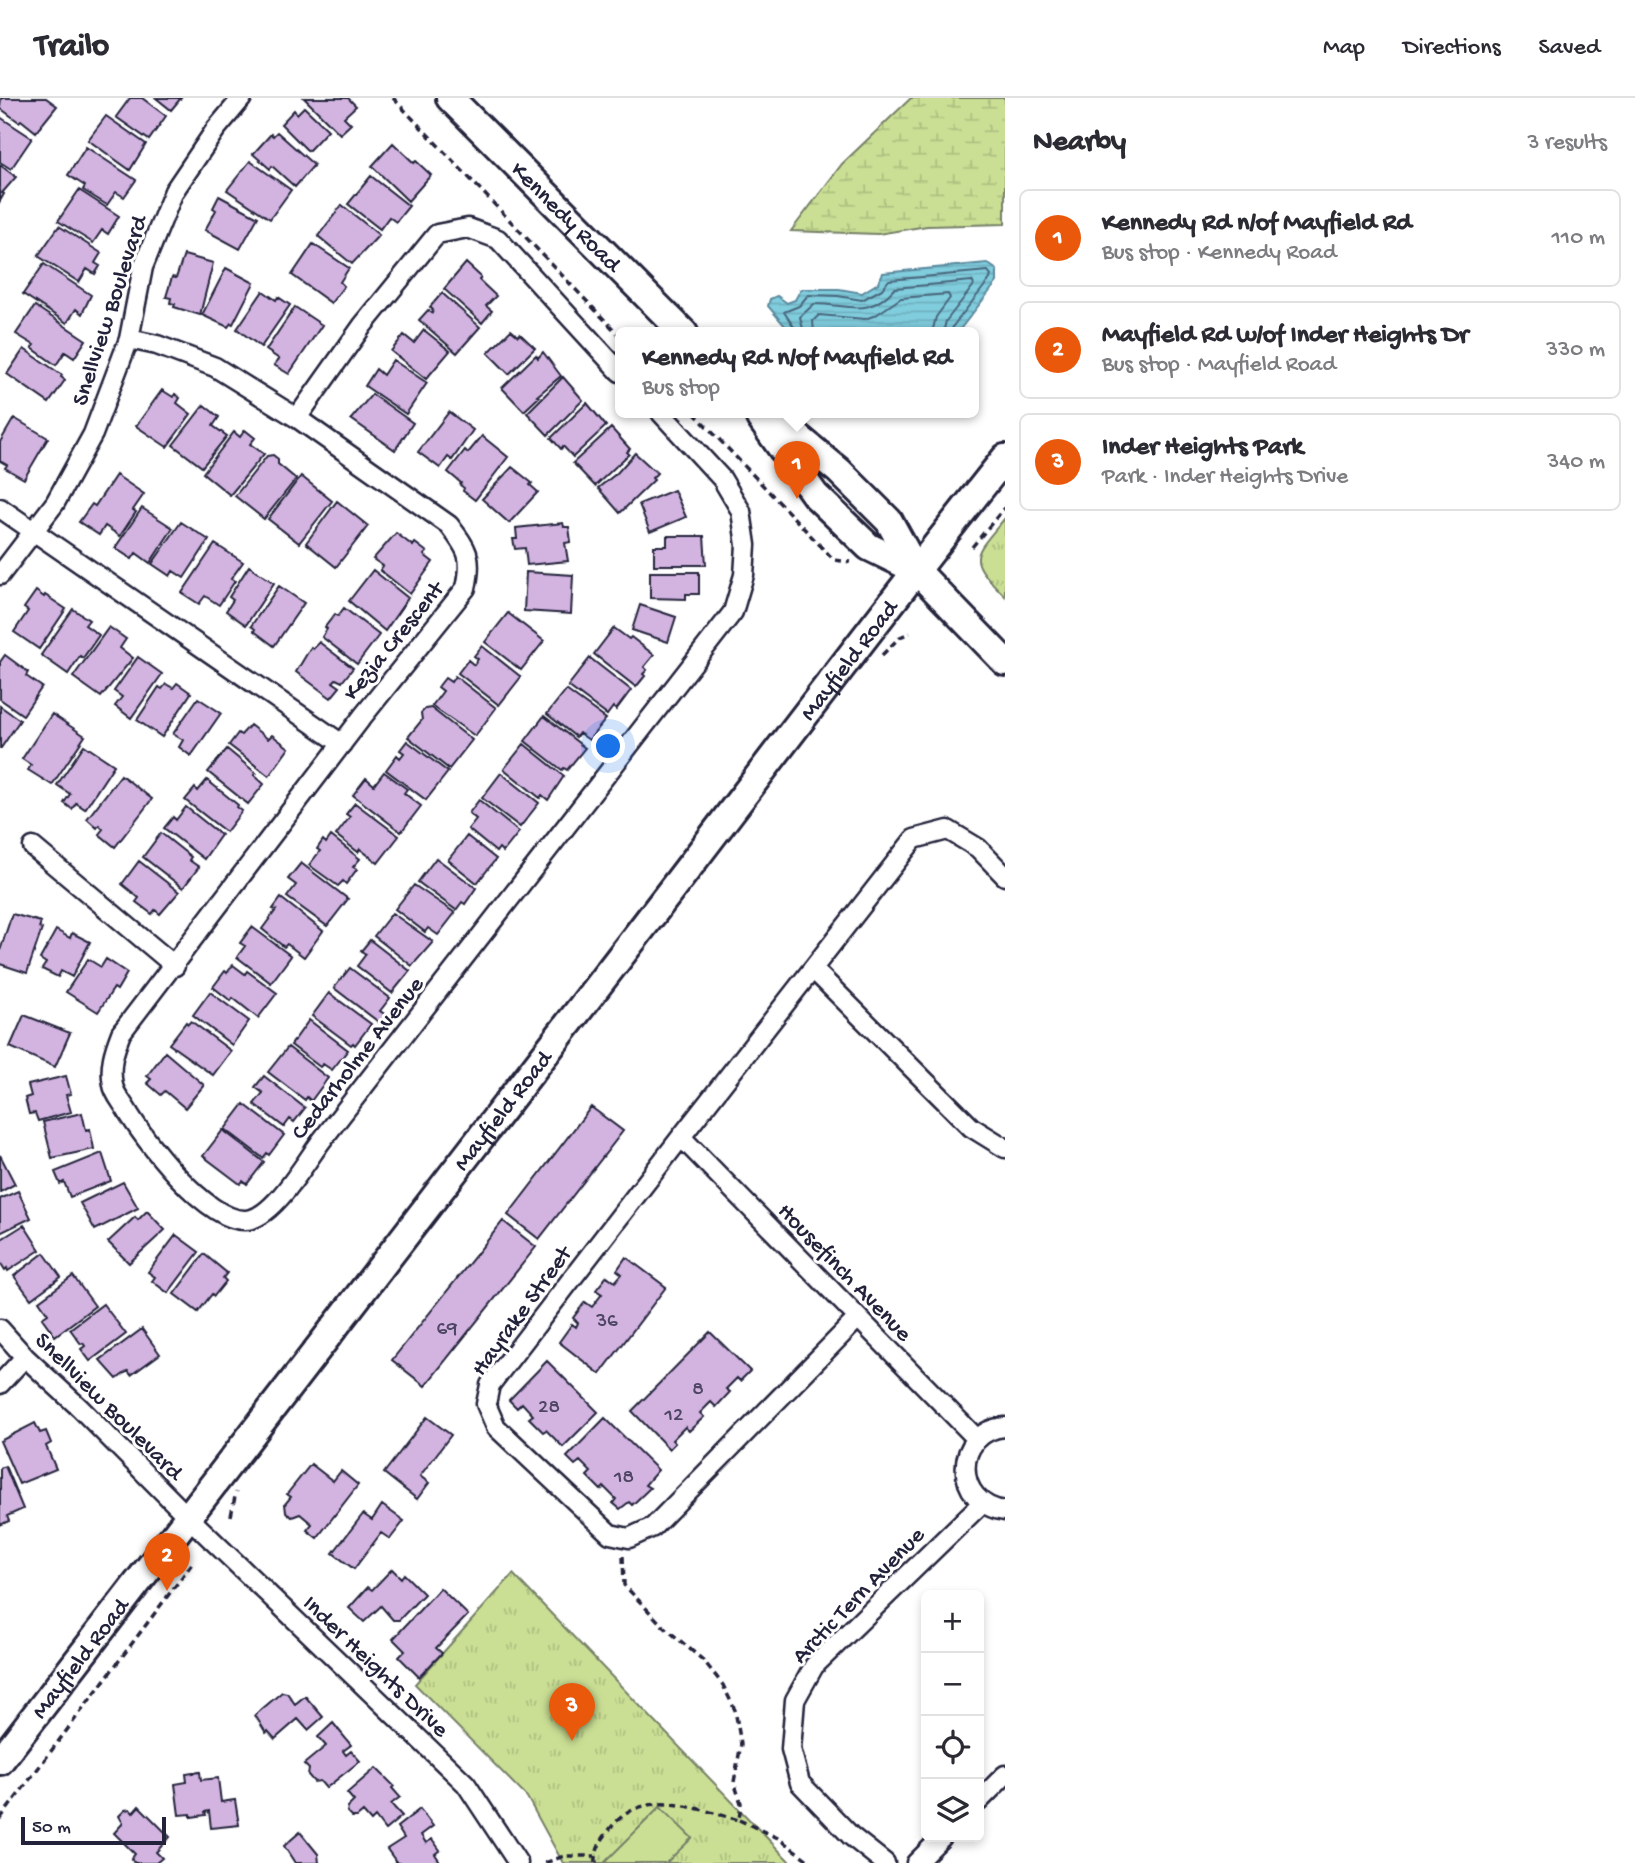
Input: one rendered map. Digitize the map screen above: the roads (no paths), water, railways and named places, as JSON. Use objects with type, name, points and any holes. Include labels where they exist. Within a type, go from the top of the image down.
[{"type":"main road","name":"Kennedy Road","points":[[450,98],[678,327]]},
{"type":"main road","points":[[761,418],[815,495],[869,547],[916,570]]},
{"type":"main road","points":[[775,418],[839,471],[890,521],[916,570],[1005,662]]},
{"type":"main road","name":"Mayfield Road","points":[[0,1762],[186,1515],[1005,458]]},
{"type":"street","name":"Snellview Boulevard","points":[[0,575],[55,503],[93,434],[129,339],[143,267],[174,191],[216,128],[242,98]]},
{"type":"street","points":[[297,418],[363,325],[437,234],[468,228],[498,239],[615,367]]},
{"type":"street","name":"Kezia Crescent","points":[[129,339],[157,345],[215,368],[297,418],[449,525],[467,549],[471,567],[466,588],[342,744]]},
{"type":"street","name":"Cedarholme Avenue","points":[[342,744],[121,1034],[111,1059],[113,1087],[137,1128],[167,1168],[217,1210],[245,1220],[262,1214],[276,1202],[733,612],[744,575],[746,545],[741,511],[722,479],[666,418]]},
{"type":"street","points":[[0,508],[342,744]]},
{"type":"street","name":"Hayrake Street","points":[[858,1318],[653,1527],[629,1538],[610,1534],[496,1427],[486,1404],[490,1385],[914,839],[948,830],[978,848],[1005,876]]},
{"type":"street","points":[[33,847],[175,966]]},
{"type":"street","points":[[813,969],[971,1127],[1005,1148]]},
{"type":"street","name":"Housefinch Avenue","points":[[681,1137],[977,1439]]},
{"type":"street","name":"Snellview Boulevard","points":[[0,1329],[25,1357],[80,1408],[186,1515]]},
{"type":"street","points":[[0,1384],[25,1357]]},
{"type":"street","points":[[1005,1427],[988,1431],[977,1439],[969,1451],[965,1465],[966,1479],[972,1492],[982,1503],[995,1510],[1005,1511]]},
{"type":"street","name":"Arctic Tern Avenue","points":[[885,1863],[851,1836],[800,1783],[791,1749],[795,1700],[814,1667],[982,1503]]},
{"type":"street","name":"Inder Heights Drive","points":[[186,1515],[466,1784],[518,1863]]},
{"type":"street","points":[[984,1796],[1005,1775]]},
{"type":"street","points":[[916,1863],[937,1842]]},
{"type":"water","points":[[987,263],[997,270],[997,282],[962,327],[786,327],[768,306],[770,299],[777,296],[787,303],[795,300],[801,289],[839,289],[862,293],[878,283],[883,273]]},
{"type":"place","name":"Kennedy Rd n/of Mayfield Rd","points":[[797,499]]},
{"type":"place","name":"Mayfield Rd w/of Inder Heights Dr","points":[[167,1591]]},
{"type":"place","name":"Inder Heights Park","points":[[572,1741]]}]
